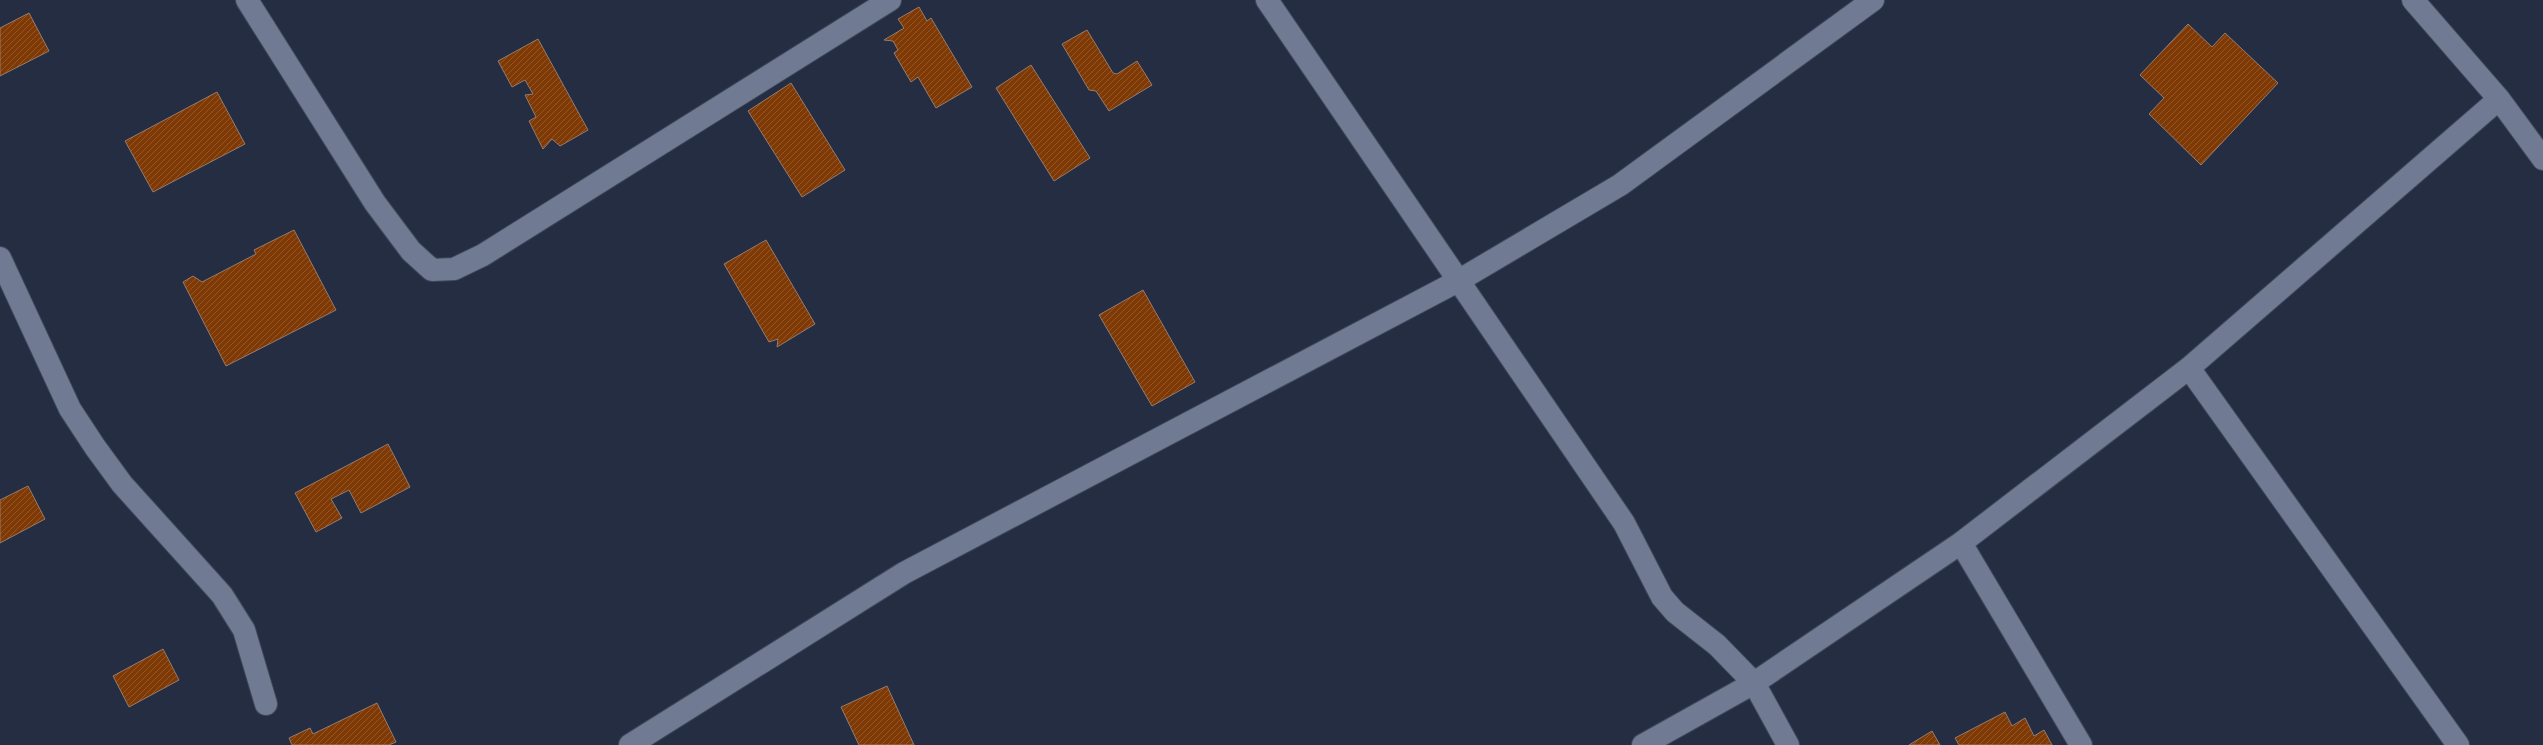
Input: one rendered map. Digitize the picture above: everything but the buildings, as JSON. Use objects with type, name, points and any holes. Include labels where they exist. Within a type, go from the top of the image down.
[{"type":"street","points":[[248,0],[376,203],[411,251],[432,270],[454,269],[484,255],[890,0]]},
{"type":"street","points":[[1267,0],[1624,523],[1662,597],[1675,612],[1717,645],[1754,683],[1788,745]]},
{"type":"street","points":[[630,745],[904,573],[1458,281],[1620,185],[1873,0]]},
{"type":"street","points":[[2413,0],[2499,99],[2543,160]]},
{"type":"street","points":[[1643,745],[1754,683],[1961,543],[2189,368],[2499,99]]},
{"type":"street","points":[[0,258],[70,409],[122,484],[222,595],[244,630],[266,704]]},
{"type":"street","points":[[2189,368],[2458,745]]},
{"type":"street","points":[[1961,543],[2081,745]]}]
